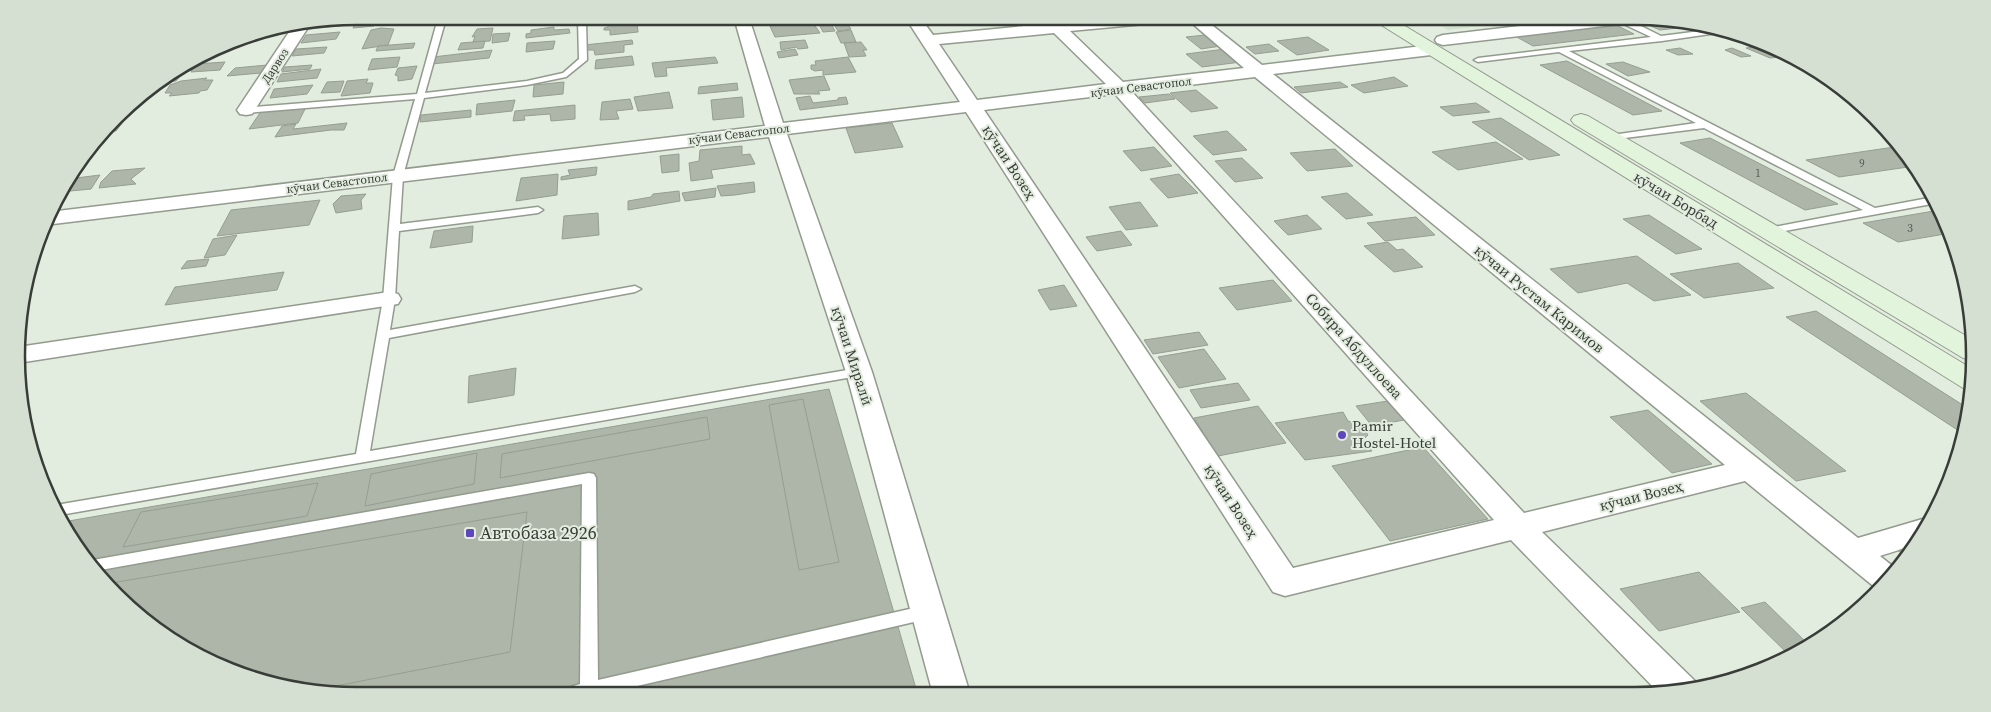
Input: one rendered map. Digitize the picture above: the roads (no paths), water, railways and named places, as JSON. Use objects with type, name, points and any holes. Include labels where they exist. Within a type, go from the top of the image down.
[{"type":"main road","name":"кӯчаи Борбад","points":[[1393,25],[1437,45],[1478,60],[1966,348]]},
{"type":"main road","name":"кӯчаи Борбад","points":[[1414,25],[1437,45],[1965,377]]},
{"type":"street","name":"кӯчаи Миралӣ","points":[[744,25],[776,130],[858,372],[949,687]]},
{"type":"street","points":[[922,30],[1016,25]]},
{"type":"street","name":"Собира Абдуллоева","points":[[1055,25],[1120,89],[1517,526],[1674,684]]},
{"type":"street","name":"кӯчаи Рустам Каримов","points":[[1202,25],[1882,576]]},
{"type":"street","name":"кӯчаи Севастопол","points":[[55,218],[1260,72],[1578,25]]},
{"type":"street","name":"Дарвоз","points":[[246,110],[299,30]]},
{"type":"street","name":"кӯчаи Возеҳ","points":[[922,30],[1285,583],[1749,470]]},
{"type":"street","points":[[25,354],[390,299]]},
{"type":"street","points":[[1852,552],[1914,533]]},
{"type":"lane","points":[[362,458],[390,299],[398,176],[440,25]]},
{"type":"lane","points":[[246,110],[419,96],[527,83],[566,75],[583,60],[582,25]]},
{"type":"lane","points":[[1633,25],[1662,38]]},
{"type":"lane","points":[[1478,60],[1707,33]]},
{"type":"lane","points":[[1560,50],[1874,212]]},
{"type":"lane","points":[[1612,138],[1704,125]]},
{"type":"lane","points":[[1769,231],[1928,202]]},
{"type":"lane","points":[[395,228],[538,210]]},
{"type":"lane","points":[[383,335],[635,289]]},
{"type":"lane","points":[[63,509],[858,372]]},
{"type":"lane","points":[[99,565],[589,478],[589,687]]},
{"type":"lane","points":[[602,687],[927,612]]},
{"type":"place","name":"Pamir Hostel-Hotel","points":[[1342,435]]},
{"type":"place","name":"Автобаза 2926","points":[[470,533]]}]
